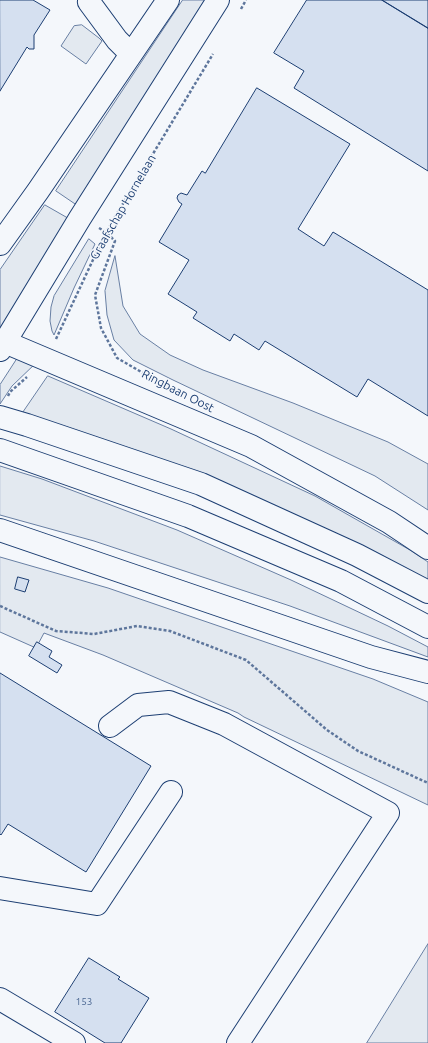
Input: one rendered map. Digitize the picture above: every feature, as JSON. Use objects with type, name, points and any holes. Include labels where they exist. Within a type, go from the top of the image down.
[{"type":"main road","points":[[90,0],[89,2],[117,40],[131,54]]},
{"type":"main road","points":[[0,244],[38,191],[168,0]]},
{"type":"main road","points":[[218,0],[2,344],[46,360],[250,446],[389,522],[428,548]]},
{"type":"main road","points":[[3,408],[27,425],[202,484],[357,555],[428,592]]},
{"type":"main road","points":[[5,452],[188,516],[341,581],[428,627]]},
{"type":"main road","points":[[0,530],[371,657],[428,672]]},
{"type":"main road","points":[[110,726],[138,705],[169,702],[224,724],[388,813],[238,1043]]},
{"type":"main road","points":[[0,888],[98,904],[171,792]]},
{"type":"main road","points":[[0,999],[74,1043]]},
{"type":"path","points":[[238,14],[246,0]]},
{"type":"path","name":"Graafschap Hornelaan","points":[[3,408],[10,392],[46,360],[106,232],[217,48]]},
{"type":"path","points":[[80,218],[106,232]]},
{"type":"path","name":"Ringbaan Oost","points":[[106,232],[114,241],[95,295],[101,328],[117,358],[143,374]]},
{"type":"path","points":[[0,606],[56,631],[94,634],[137,626],[170,631],[246,660],[327,730],[358,751],[428,783]]},
{"type":"shaded area","points":[[183,0],[208,0],[81,208],[56,191]]},
{"type":"shaded area","points":[[82,25],[102,41],[86,64],[61,46],[74,26]]},
{"type":"shaded area","points":[[45,205],[73,221],[0,334],[0,270]]},
{"type":"shaded area","points":[[89,239],[95,244],[54,335],[50,321],[51,307],[54,296]]},
{"type":"shaded area","points":[[115,256],[123,306],[140,334],[170,355],[203,370],[293,403],[388,442],[428,464],[428,510],[375,476],[133,360],[114,340],[107,315],[105,291]]},
{"type":"shaded area","points":[[17,359],[37,362],[12,386],[0,404],[0,385]]},
{"type":"shaded area","points":[[48,376],[171,429],[315,496],[410,550],[428,562],[428,582],[22,414]]},
{"type":"shaded area","points":[[0,466],[42,479],[177,530],[291,580],[388,626],[428,647],[428,657],[290,606],[94,541],[0,515]]},
{"type":"shaded area","points":[[0,557],[108,588],[373,679],[428,702],[428,805],[238,713],[103,655],[44,633],[36,648],[0,632]]},
{"type":"shaded area","points":[[428,944],[428,1043],[367,1043]]},
{"type":"building","points":[[0,0],[33,0],[50,10],[34,35],[34,49],[29,49],[27,47],[0,91]]},
{"type":"building","points":[[307,0],[382,0],[428,28],[428,171],[294,88],[304,71],[274,53]]},
{"type":"building","points":[[382,0],[428,0],[428,28]]},
{"type":"building","points":[[257,88],[350,144],[298,229],[324,246],[333,232],[428,290],[428,416],[368,379],[357,397],[265,341],[259,350],[234,334],[230,341],[193,318],[197,312],[168,294],[189,260],[159,242],[182,204],[177,198],[178,195],[181,193],[187,195],[202,171],[205,173]]},
{"type":"building","points":[[18,577],[29,580],[25,592],[15,589]]},
{"type":"building","points":[[37,642],[52,651],[49,657],[62,665],[57,673],[29,656]]},
{"type":"building","points":[[0,673],[151,766],[86,872],[8,824],[1,835],[0,834]]},
{"type":"building","points":[[89,958],[120,977],[118,979],[149,998],[121,1043],[105,1043],[55,1012]]}]
